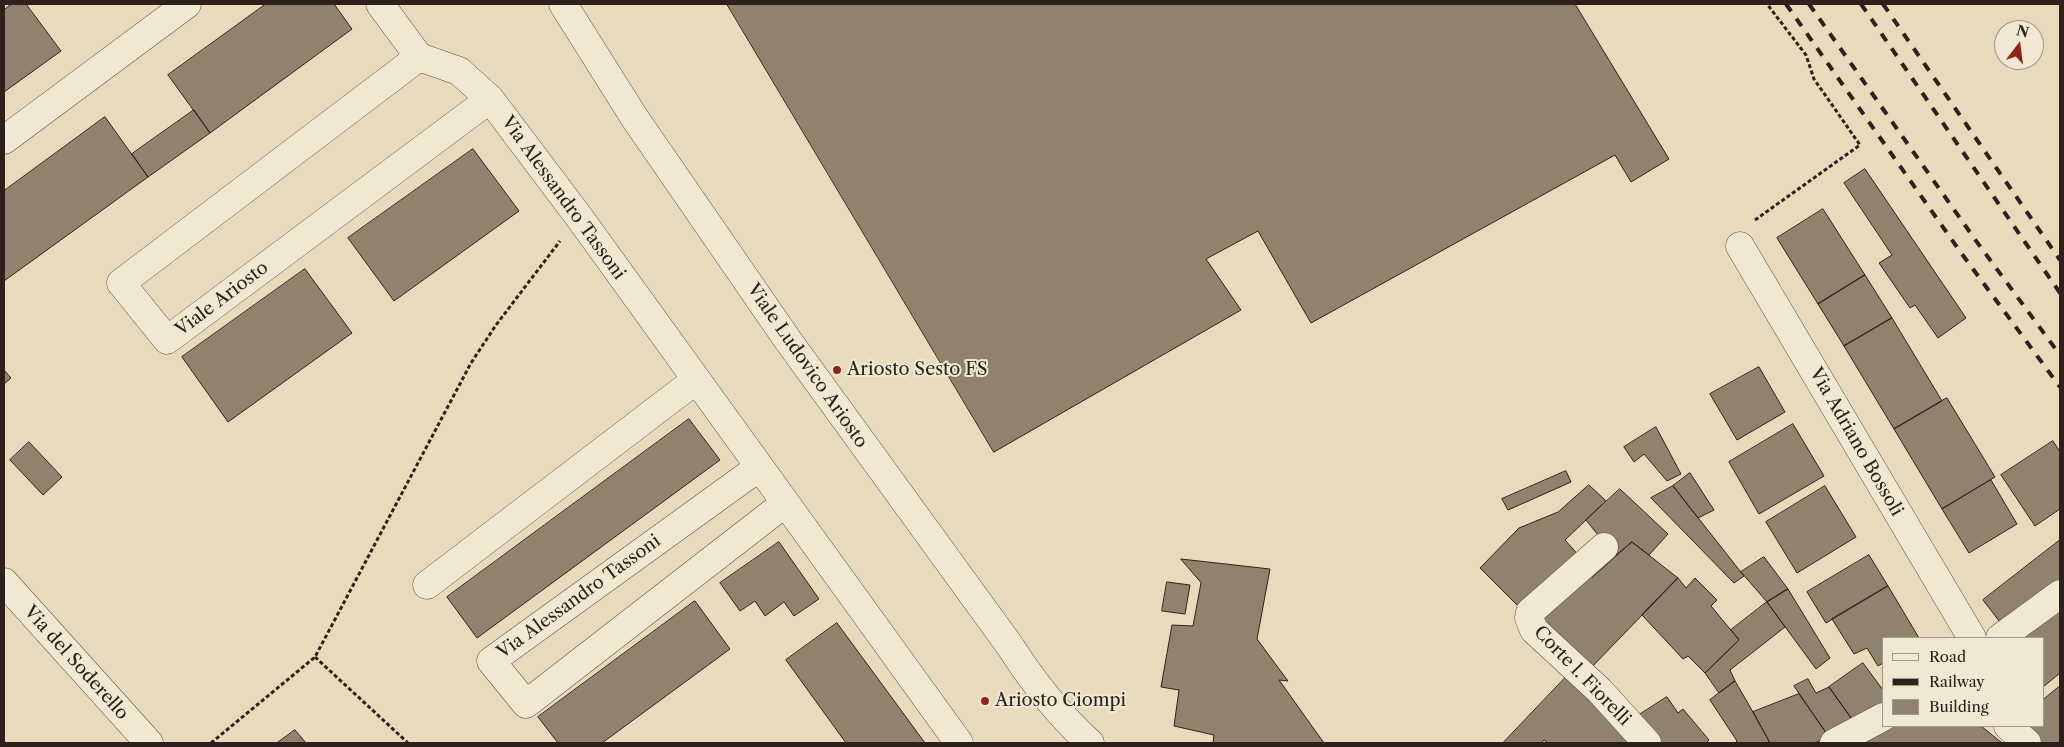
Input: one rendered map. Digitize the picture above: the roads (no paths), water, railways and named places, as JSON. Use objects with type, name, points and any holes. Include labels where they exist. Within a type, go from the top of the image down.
[{"type":"street","points":[[4,140],[187,4]]},
{"type":"street","points":[[380,4],[419,57]]},
{"type":"street","name":"Viale Ludovico Ariosto","points":[[563,4],[634,117],[818,384],[999,630],[1029,676],[1070,732],[1090,743]]},
{"type":"street","name":"Via Alessandro Tassoni","points":[[419,57],[459,71],[490,99],[578,217],[784,504],[959,743]]},
{"type":"street","name":"Viale Ariosto","points":[[419,57],[122,283],[167,340],[490,99]]},
{"type":"street","name":"Via Adriano Bossoli","points":[[1740,246],[1971,637]]},
{"type":"street","points":[[427,585],[696,380]]},
{"type":"street","name":"Via Alessandro Tassoni","points":[[758,468],[491,661],[526,704],[784,504]]},
{"type":"street","name":"Corte l. Fiorelli","points":[[1604,546],[1530,612],[1529,618],[1534,630],[1600,691],[1647,743]]},
{"type":"street","name":"Via del Soderello","points":[[4,582],[149,743]]},
{"type":"street","points":[[2001,637],[2060,594]]},
{"type":"street","points":[[1834,743],[1882,719]]},
{"type":"street","points":[[2009,727],[2026,743]]},
{"type":"railway","points":[[1786,4],[1959,250],[2060,387]]},
{"type":"railway","points":[[1809,4],[1974,238],[2060,355]]},
{"type":"railway","points":[[1861,4],[2060,293]]},
{"type":"railway","points":[[1883,4],[2060,260]]},
{"type":"place","name":"Ariosto Sesto FS","points":[[837,370]]},
{"type":"place","name":"Ariosto Ciompi","points":[[985,701]]}]
